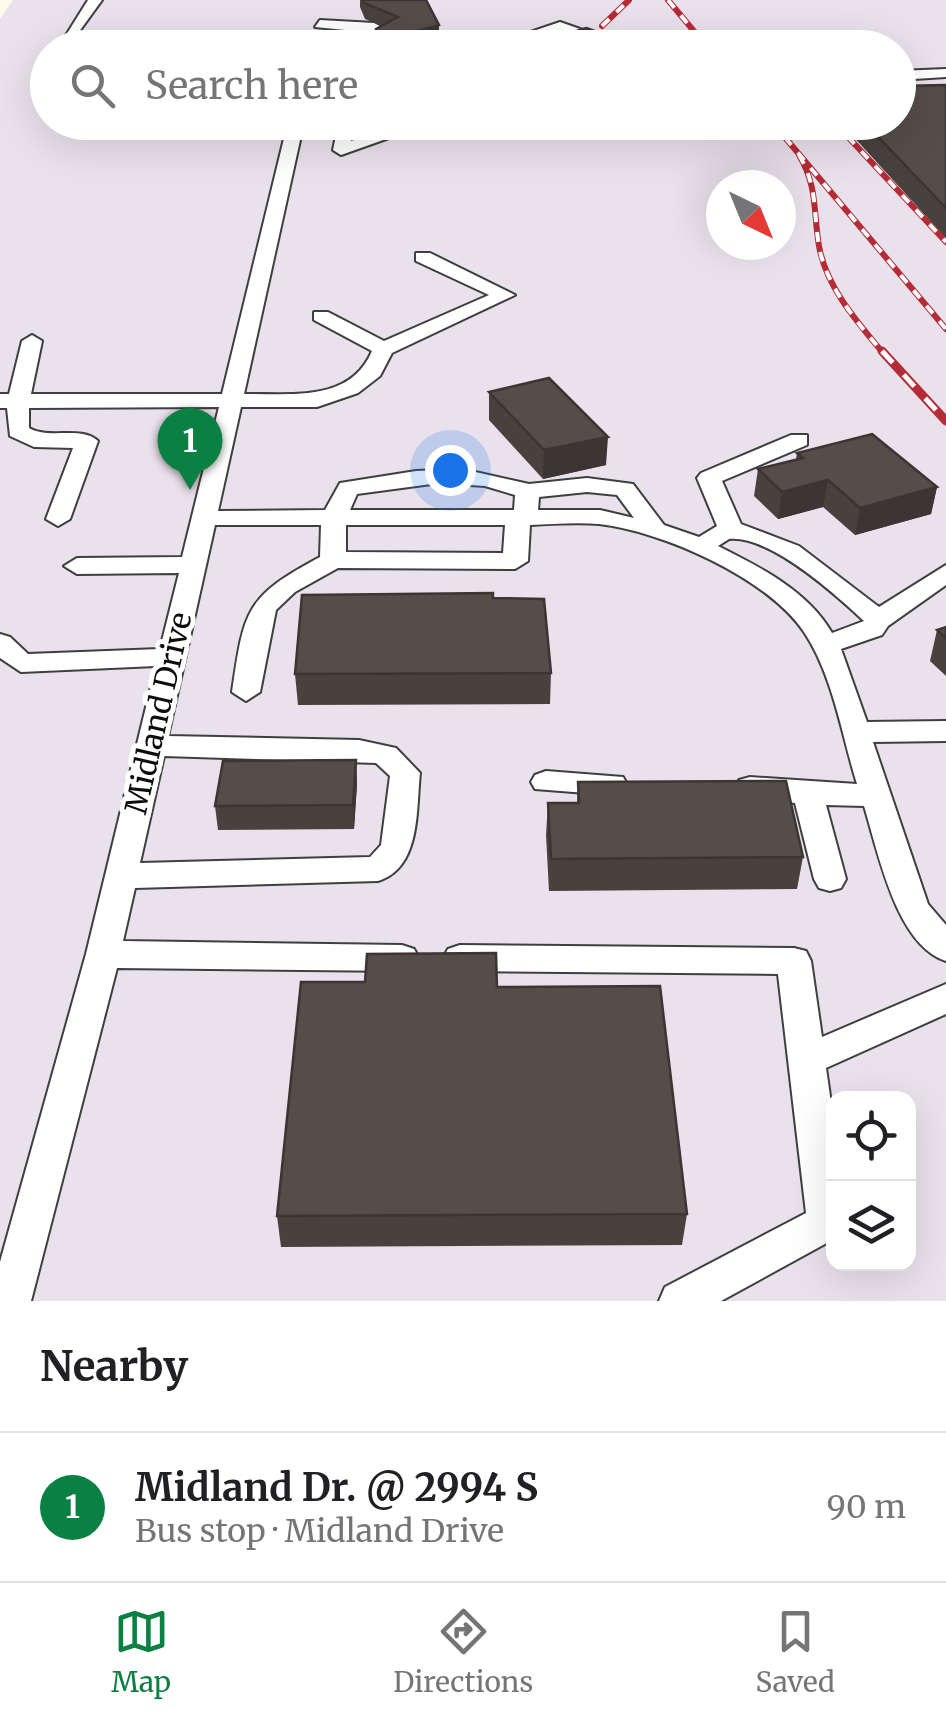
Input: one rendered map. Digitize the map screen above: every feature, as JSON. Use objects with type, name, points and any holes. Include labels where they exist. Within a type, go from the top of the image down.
[{"type":"street","points":[[73,30],[96,0]]},
{"type":"street","points":[[318,30],[321,18],[381,30]]},
{"type":"street","points":[[547,30],[560,26],[573,30]]},
{"type":"street","points":[[916,75],[946,73]]},
{"type":"street","name":"Midland Drive","points":[[10,1301],[103,954],[292,140]]},
{"type":"street","points":[[344,140],[342,150],[372,140]]},
{"type":"street","points":[[9,402],[317,400],[360,386],[374,374],[382,349],[505,295],[423,256]]},
{"type":"street","points":[[321,316],[382,349]]},
{"type":"street","points":[[32,342],[9,402],[18,431],[34,440],[87,441],[58,519]]},
{"type":"street","points":[[731,530],[710,478],[799,440]]},
{"type":"street","points":[[246,692],[256,621],[265,599],[332,560],[515,560],[524,509],[501,478],[400,479],[348,488],[334,518],[332,560]]},
{"type":"street","points":[[202,518],[334,518],[524,509],[600,517],[656,530],[764,579],[814,625],[825,645],[914,909],[946,948]]},
{"type":"street","points":[[701,548],[731,530],[749,532],[806,563],[878,620]]},
{"type":"street","points":[[77,566],[191,566]]},
{"type":"street","points":[[825,645],[872,629],[878,620],[946,573]]},
{"type":"street","points":[[0,643],[21,663],[170,657]]},
{"type":"street","points":[[856,732],[946,730]]},
{"type":"street","points":[[121,876],[378,869],[396,850],[405,773],[386,755],[359,750],[150,746]]},
{"type":"street","points":[[546,782],[639,785]]},
{"type":"street","points":[[726,786],[808,794],[876,794]]},
{"type":"street","points":[[808,794],[830,879]]},
{"type":"street","points":[[103,954],[794,961],[828,1222],[680,1301]]},
{"type":"street","points":[[807,1060],[946,998]]},
{"type":"shaded area","points":[[13,0],[946,0],[946,1301],[0,1301],[0,19]]},
{"type":"building","points":[[363,0],[426,0],[439,25],[421,30],[376,30],[398,17]]},
{"type":"building","points":[[946,85],[946,208],[881,140],[916,140],[916,86]]},
{"type":"building","points":[[549,378],[608,437],[544,450],[489,392]]},
{"type":"building","points":[[872,434],[937,487],[860,508],[828,480],[782,492],[758,469],[803,458],[797,453]]},
{"type":"building","points":[[493,593],[493,598],[544,599],[551,673],[295,674],[302,595]]},
{"type":"building","points":[[356,760],[353,805],[215,806],[223,761]]},
{"type":"building","points":[[786,781],[803,857],[551,859],[548,803],[579,803],[578,782]]},
{"type":"building","points":[[496,953],[497,987],[660,986],[687,1214],[277,1216],[301,982],[365,982],[367,954]]},
{"type":"railway","points":[[602,26],[629,0]]},
{"type":"railway","points":[[668,0],[693,30]]},
{"type":"railway","points":[[787,140],[946,329]]},
{"type":"railway","points":[[851,140],[946,242]]},
{"type":"railway","points":[[799,155],[812,189],[819,246],[828,276],[844,304],[884,354]]},
{"type":"railway","points":[[882,351],[946,421]]},
{"type":"place","name":"Midland Dr. @ 2994 S","points":[[190,490]]}]
